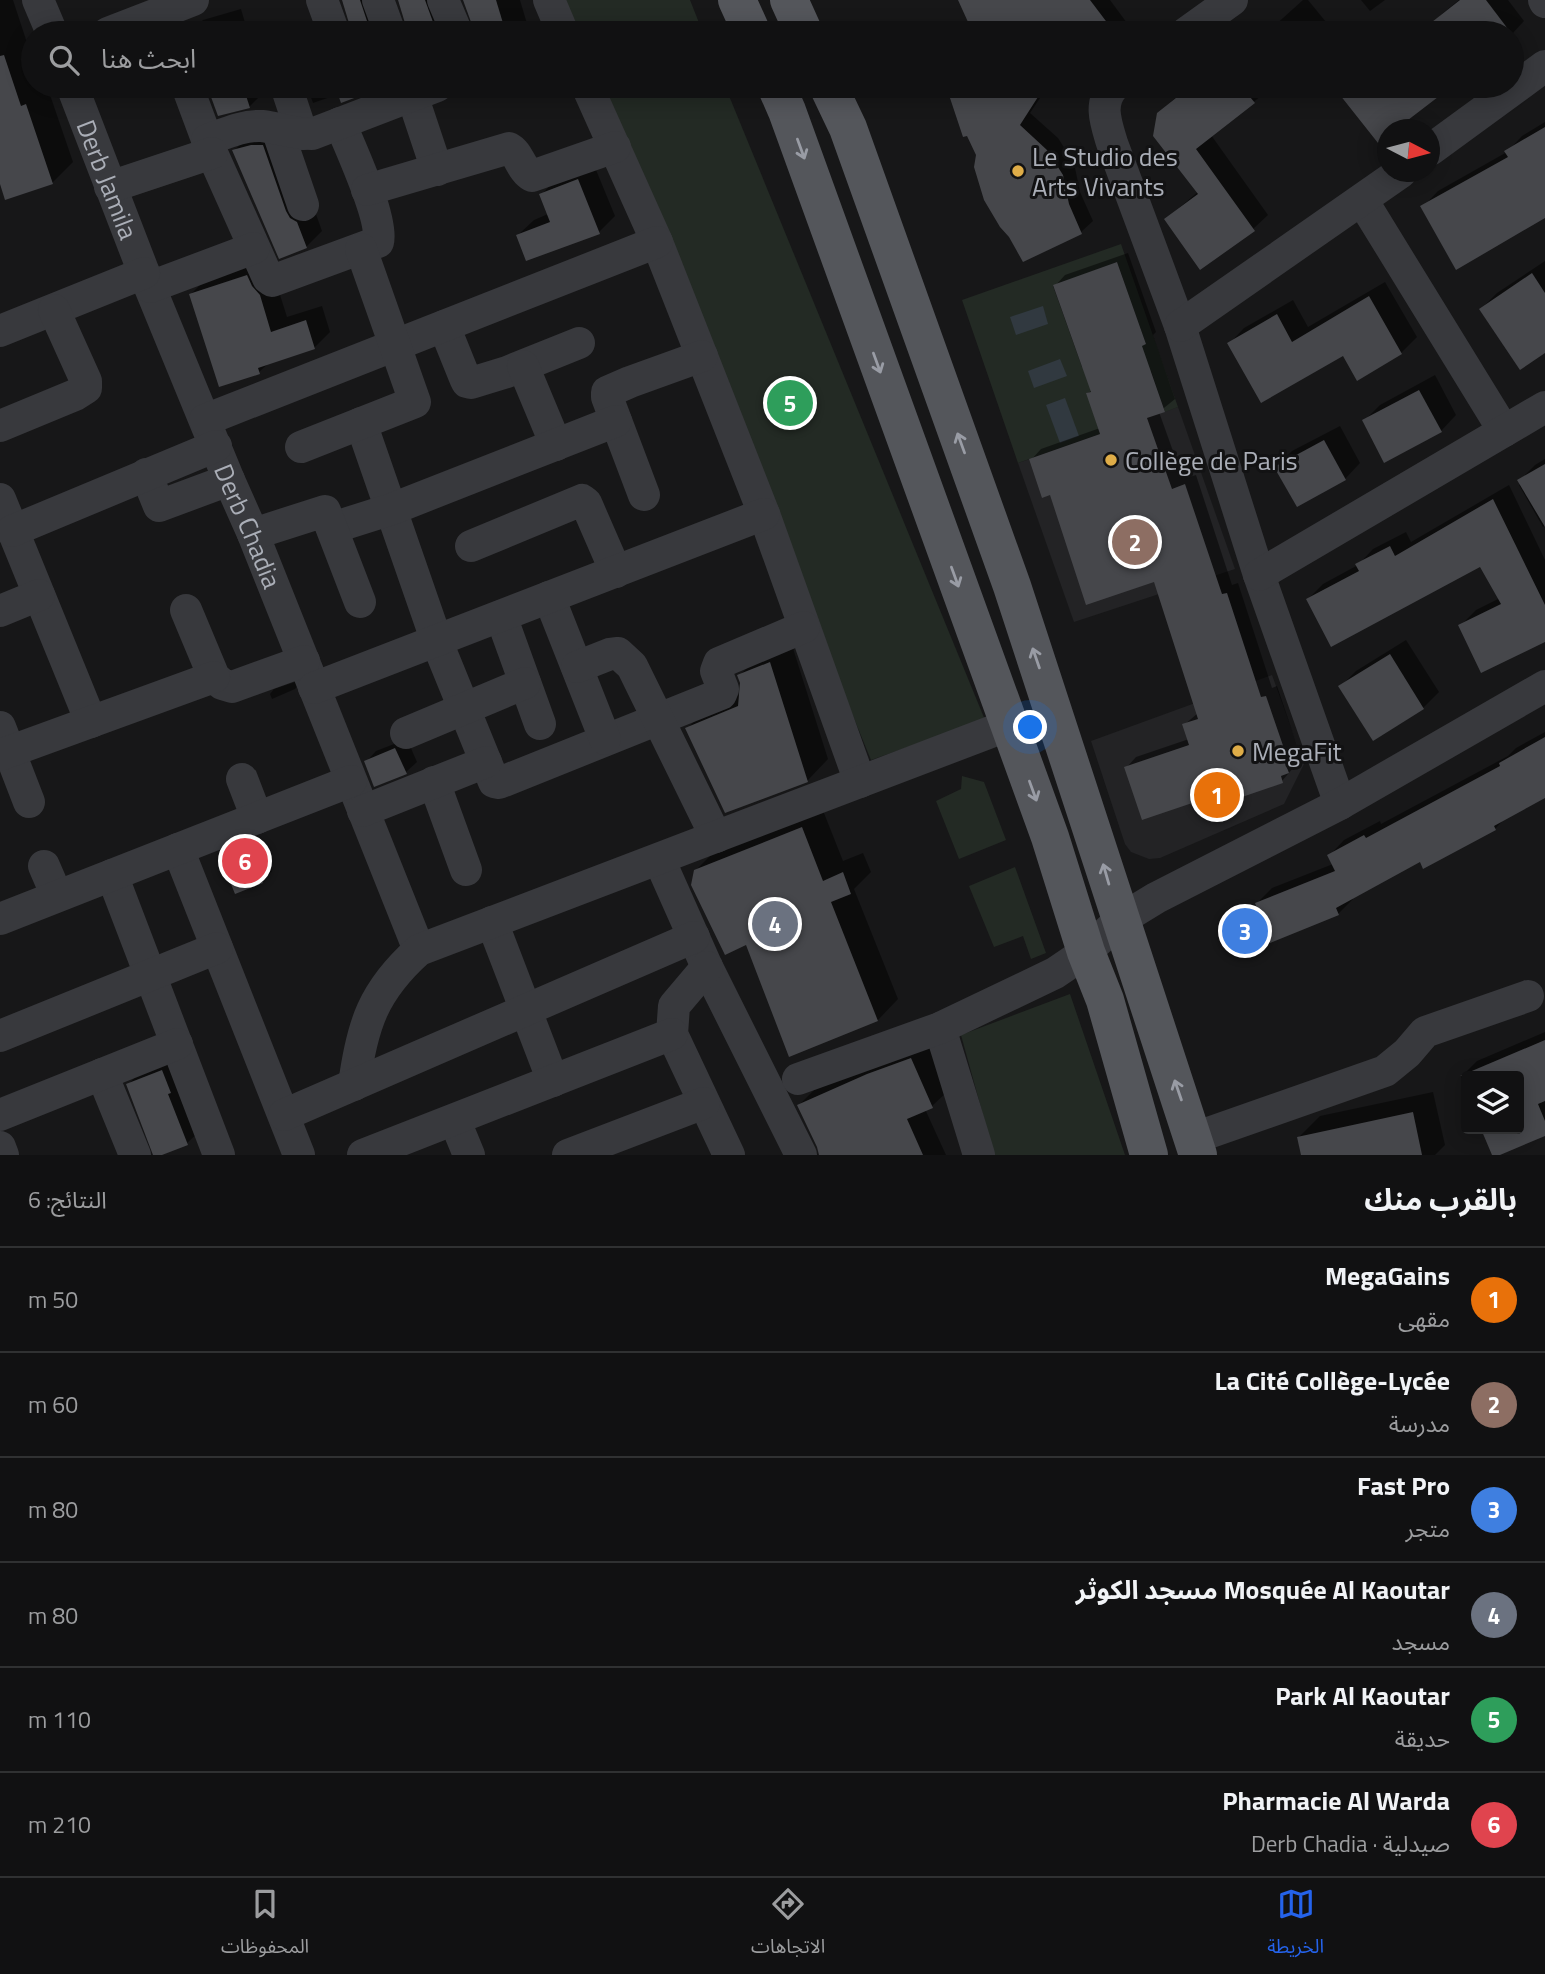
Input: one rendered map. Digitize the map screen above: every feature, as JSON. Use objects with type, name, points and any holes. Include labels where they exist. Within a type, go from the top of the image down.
[{"type":"main road","points":[[737,0],[747,21]]},
{"type":"main road","points":[[789,0],[799,21]]},
{"type":"main road","points":[[781,98],[1050,837],[1086,952],[1105,1000],[1149,1155]]},
{"type":"main road","points":[[834,98],[848,128],[1012,586],[1196,1146]]},
{"type":"street","points":[[38,0],[47,21]]},
{"type":"street","points":[[166,21],[192,0]]},
{"type":"street","points":[[322,0],[328,21]]},
{"type":"street","points":[[378,0],[386,21]]},
{"type":"street","points":[[443,0],[452,21]]},
{"type":"street","points":[[549,0],[558,21]]},
{"type":"street","points":[[1203,21],[1232,0]]},
{"type":"street","points":[[1524,81],[1545,65]]},
{"type":"street","name":"Derb Jamila","points":[[77,98],[147,280]]},
{"type":"street","points":[[191,98],[209,146],[254,248],[272,281],[378,242],[380,237],[367,190],[340,123]]},
{"type":"street","points":[[287,98],[303,205]]},
{"type":"street","points":[[110,187],[209,146],[241,128],[260,126],[312,134],[399,98]]},
{"type":"street","points":[[422,98],[437,170]]},
{"type":"street","points":[[593,98],[657,242],[764,514],[860,782]]},
{"type":"street","points":[[1106,98],[1104,113],[1107,125],[1180,326],[1259,575],[1340,804]]},
{"type":"street","points":[[1440,143],[1500,98]]},
{"type":"street","points":[[367,190],[509,148],[513,149],[531,176],[615,147]]},
{"type":"street","points":[[1180,326],[1387,182]]},
{"type":"street","points":[[1362,200],[1504,430]]},
{"type":"street","points":[[12,531],[146,474],[211,433],[395,346],[657,242]]},
{"type":"street","points":[[0,331],[54,310],[254,248]]},
{"type":"street","points":[[302,447],[415,402],[360,250]]},
{"type":"street","name":"Derb Chadia","points":[[147,280],[253,534],[419,950]]},
{"type":"street","points":[[0,426],[86,388],[86,381],[54,310]]},
{"type":"street","points":[[444,326],[467,382],[471,383],[523,366],[579,343]]},
{"type":"street","points":[[644,495],[606,396],[609,391],[702,356]]},
{"type":"street","points":[[523,366],[555,445]]},
{"type":"street","points":[[1259,575],[1545,407]]},
{"type":"street","points":[[332,528],[392,509],[616,421]]},
{"type":"street","points":[[361,423],[437,642],[494,782],[723,692],[716,671],[719,663],[804,627]]},
{"type":"street","points":[[146,474],[159,506],[229,480]]},
{"type":"street","points":[[0,499],[91,722]]},
{"type":"street","points":[[471,546],[582,500],[586,503],[616,572]]},
{"type":"street","points":[[253,534],[323,510],[360,602]]},
{"type":"street","points":[[186,610],[214,677],[222,684],[232,687],[309,675],[437,642],[764,514]]},
{"type":"street","points":[[0,611],[39,595]]},
{"type":"street","points":[[549,597],[605,739]]},
{"type":"street","points":[[501,616],[540,724]]},
{"type":"street","points":[[577,667],[618,653],[632,666],[716,837]]},
{"type":"street","points":[[29,802],[3,744],[91,722],[214,677]]},
{"type":"street","points":[[406,733],[524,683]]},
{"type":"street","points":[[797,1079],[940,1028],[1055,973],[1086,952],[1120,920],[1156,898],[1340,804],[1545,686]]},
{"type":"street","points":[[354,1085],[360,1042],[371,1012],[397,970],[419,950],[1009,725]]},
{"type":"street","points":[[363,811],[486,762]]},
{"type":"street","points":[[242,779],[257,818]]},
{"type":"street","points":[[0,919],[351,781]]},
{"type":"street","points":[[434,782],[466,870]]},
{"type":"street","points":[[178,849],[299,1155]]},
{"type":"street","points":[[659,859],[707,967],[801,1155]]},
{"type":"street","points":[[44,866],[57,896]]},
{"type":"street","points":[[111,875],[219,1155]]},
{"type":"street","points":[[492,922],[553,1081]]},
{"type":"street","points":[[284,1115],[694,937]]},
{"type":"street","points":[[0,1036],[217,948]]},
{"type":"street","points":[[707,967],[674,1006],[672,1034],[729,1155]]},
{"type":"street","points":[[1196,1146],[1385,1071],[1407,1054],[1424,1032],[1528,996]]},
{"type":"street","points":[[940,1028],[979,1155]]},
{"type":"street","points":[[370,1154],[672,1034]]},
{"type":"street","points":[[0,1115],[177,1044]]},
{"type":"street","points":[[102,1074],[135,1155]]},
{"type":"street","points":[[568,1155],[705,1103]]},
{"type":"street","points":[[455,1121],[469,1155]]},
{"type":"street","points":[[0,1147],[3,1155]]},
{"type":"shaded area","points":[[561,0],[690,0],[698,21],[570,21]]},
{"type":"shaded area","points":[[601,98],[730,98],[985,720],[871,760]]},
{"type":"shaded area","points":[[1121,244],[1178,407],[1165,412],[1151,371],[1087,393],[1100,434],[1018,463],[962,300]],"holes":[[[1117,262],[1146,344],[1082,367],[1053,286]]]},
{"type":"shaded area","points":[[1043,306],[1048,324],[1016,335],[1010,317]]},
{"type":"shaded area","points":[[1060,359],[1067,376],[1034,388],[1028,371]]},
{"type":"shaded area","points":[[1065,398],[1079,436],[1060,443],[1046,405]]},
{"type":"shaded area","points":[[1178,407],[1235,569],[1074,622],[1018,463]]},
{"type":"shaded area","points":[[1272,675],[1304,764],[1284,804],[1160,858],[1149,859],[1131,852],[1125,844],[1091,741]]},
{"type":"shaded area","points":[[962,776],[984,782],[1006,840],[959,859],[936,801],[961,789]]},
{"type":"shaded area","points":[[1015,867],[1046,953],[1031,959],[1023,936],[994,947],[969,886]]},
{"type":"shaded area","points":[[1070,994],[1125,1155],[994,1155],[961,1035]]},
{"type":"building","points":[[342,0],[360,0],[367,21],[348,21]]},
{"type":"building","points":[[398,0],[425,0],[433,21],[404,21]]},
{"type":"building","points":[[463,0],[496,0],[502,21],[471,21]]},
{"type":"building","points":[[958,0],[1090,0],[1106,21],[968,21]]},
{"type":"building","points":[[1460,0],[1486,0],[1502,21],[1433,21]]},
{"type":"building","points":[[4,55],[21,106],[26,104],[53,184],[5,200],[0,184],[0,56]]},
{"type":"building","points":[[211,98],[247,98],[250,108],[218,116]]},
{"type":"building","points":[[339,98],[354,98],[341,103]]},
{"type":"building","name":"Le Studio des Arts Vivants","points":[[950,98],[1037,98],[1020,125],[1047,150],[1063,175],[1069,204],[1082,234],[1023,262],[984,200],[974,167],[976,155],[967,136],[963,137]]},
{"type":"building","points":[[1176,98],[1251,98],[1255,103],[1196,149],[1255,231],[1200,270],[1164,219],[1198,194],[1153,136],[1157,113]]},
{"type":"building","points":[[1342,98],[1437,98],[1409,119],[1377,119],[1377,142]]},
{"type":"building","points":[[1545,127],[1545,218],[1456,270],[1420,206],[1508,157],[1504,151]]},
{"type":"building","points":[[263,145],[286,211],[290,218],[297,222],[307,248],[279,259],[232,150]]},
{"type":"building","points":[[578,179],[600,234],[526,261],[516,235],[550,222],[539,194]]},
{"type":"building","points":[[1117,262],[1146,344],[1142,346],[1165,412],[1147,418],[1172,489],[1185,484],[1222,594],[1227,593],[1261,697],[1266,696],[1289,763],[1286,765],[1289,773],[1281,776],[1283,783],[1210,808],[1207,798],[1142,820],[1124,767],[1189,745],[1182,724],[1198,719],[1154,582],[1086,605],[1050,495],[1042,498],[1029,459],[1100,434],[1086,393],[1091,392],[1053,285]]},
{"type":"building","points":[[1532,273],[1545,293],[1545,353],[1520,370],[1479,309]]},
{"type":"building","points":[[247,275],[260,295],[271,332],[306,320],[315,349],[258,368],[260,374],[219,387],[189,294]]},
{"type":"building","points":[[1369,296],[1402,354],[1357,381],[1343,356],[1261,403],[1227,343],[1277,314],[1292,342]]},
{"type":"building","points":[[1419,390],[1442,432],[1384,463],[1362,420]]},
{"type":"building","points":[[1324,440],[1346,480],[1297,507],[1274,467]]},
{"type":"building","points":[[1545,464],[1545,527],[1517,480]]},
{"type":"building","points":[[1493,499],[1545,605],[1545,642],[1481,673],[1458,625],[1501,604],[1480,567],[1331,647],[1306,599],[1359,571],[1355,564],[1390,546],[1395,556]]},
{"type":"building","points":[[1390,654],[1424,709],[1373,741],[1338,686]]},
{"type":"building","points":[[770,662],[808,782],[725,813],[685,728],[738,706],[740,683],[737,675]]},
{"type":"building","points":[[1545,737],[1545,798],[1494,826],[1496,830],[1423,869],[1420,862],[1336,908],[1339,915],[1270,943],[1255,903],[1335,871],[1327,855],[1364,835],[1366,838],[1500,766],[1499,763]]},
{"type":"building","points":[[395,748],[407,774],[374,787],[364,761]]},
{"type":"building","points":[[802,827],[823,881],[843,872],[851,894],[831,902],[878,1021],[789,1057],[746,945],[725,955],[691,885],[694,870]]},
{"type":"building","points":[[250,853],[263,883],[235,894],[223,864]]},
{"type":"building","points":[[1545,1040],[1545,1101],[1538,1104],[1545,1121],[1545,1136],[1500,1155],[1492,1155],[1483,1134],[1524,1134],[1524,1071],[1472,1071]]},
{"type":"building","points":[[911,1058],[933,1108],[907,1119],[923,1155],[819,1155],[797,1105]]},
{"type":"building","points":[[162,1070],[171,1093],[168,1094],[188,1145],[162,1155],[153,1155],[126,1084]]},
{"type":"building","points":[[1413,1112],[1422,1155],[1301,1155],[1297,1137]]},
{"type":"place","name":"Le Studio des Arts Vivants","points":[[1018,171]]},
{"type":"place","name":"Park Al Kaoutar","points":[[790,403]]},
{"type":"place","name":"Collège de Paris","points":[[1111,460]]},
{"type":"place","name":"La Cité Collège-Lycée","points":[[1135,542]]},
{"type":"place","name":"MegaFit","points":[[1238,751]]},
{"type":"place","name":"MegaGains","points":[[1217,795]]},
{"type":"place","name":"Pharmacie Al Warda","points":[[245,861]]},
{"type":"place","name":"Mosquée Al Kaoutar مسجد الكوثر","points":[[775,924]]},
{"type":"place","name":"Fast Pro","points":[[1245,931]]}]
